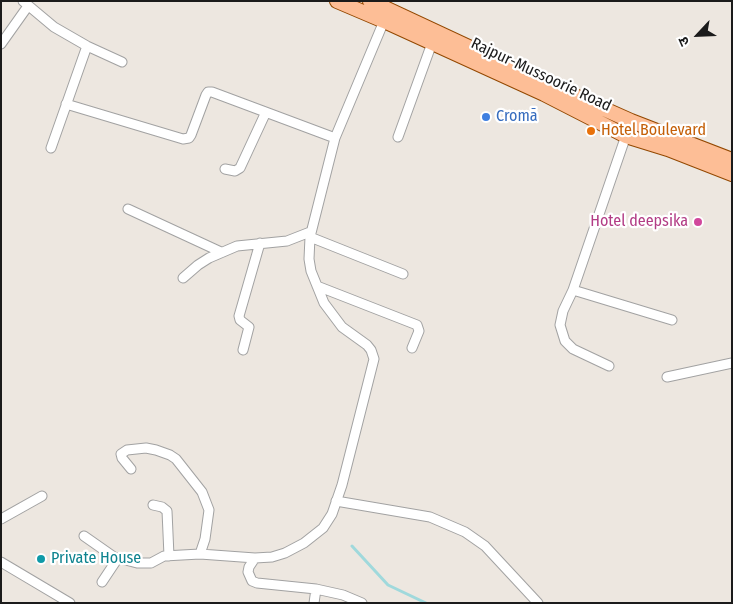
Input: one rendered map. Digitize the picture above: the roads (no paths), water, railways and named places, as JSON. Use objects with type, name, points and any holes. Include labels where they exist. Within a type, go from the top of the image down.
[{"type":"main road","name":"Rajpur-Mussoorie Road","points":[[337,1],[544,94],[626,136],[668,148],[732,174]]},
{"type":"main road","name":"Rajpur-Mussoorie Road","points":[[370,1],[631,121],[732,160]]},
{"type":"street","points":[[1,44],[26,4],[54,27],[87,46],[122,62]]},
{"type":"street","points":[[84,536],[99,548],[118,558],[144,564],[151,563],[161,556],[200,554],[255,558],[272,557],[285,553],[314,536],[332,514],[374,359],[367,345],[342,327],[324,303],[316,286],[309,259],[310,235],[335,138],[384,21]]},
{"type":"street","points":[[398,137],[432,43]]},
{"type":"street","points":[[51,148],[87,46]]},
{"type":"street","points":[[66,104],[183,139],[191,135],[208,92],[335,138]]},
{"type":"street","points":[[225,169],[235,170],[240,168],[266,112]]},
{"type":"street","points":[[609,366],[573,349],[565,341],[560,326],[563,311],[573,290],[631,121]]},
{"type":"street","points":[[128,209],[221,252]]},
{"type":"street","points":[[183,278],[198,265],[221,252],[237,246],[288,241],[310,235],[403,274]]},
{"type":"street","points":[[243,350],[249,327],[240,320],[239,316],[260,243]]},
{"type":"street","points":[[316,286],[417,325],[419,331],[412,348]]},
{"type":"street","points":[[573,290],[672,320]]},
{"type":"street","points":[[667,377],[732,363]]},
{"type":"street","points":[[131,470],[122,458],[122,452],[127,450],[146,448],[170,455],[176,459],[202,492],[209,510],[205,539],[200,554]]},
{"type":"street","points":[[1,519],[42,496]]},
{"type":"street","points":[[336,501],[430,517],[465,532],[485,546],[538,603]]},
{"type":"street","points":[[153,504],[167,511],[169,556]]},
{"type":"street","points":[[102,582],[118,558]]},
{"type":"street","points":[[255,558],[248,572],[252,581],[261,584],[316,588],[343,595],[362,603]]},
{"type":"street","points":[[2,566],[70,603]]},
{"type":"street","points":[[314,603],[316,588]]},
{"type":"waterway","points":[[352,546],[388,585],[426,603]]},
{"type":"place","name":"Cromā","points":[[486,117]]},
{"type":"place","name":"Hotel Boulevard","points":[[591,131]]},
{"type":"place","name":"Hotel deepsika","points":[[698,222]]},
{"type":"place","name":"Private House","points":[[41,559]]}]
